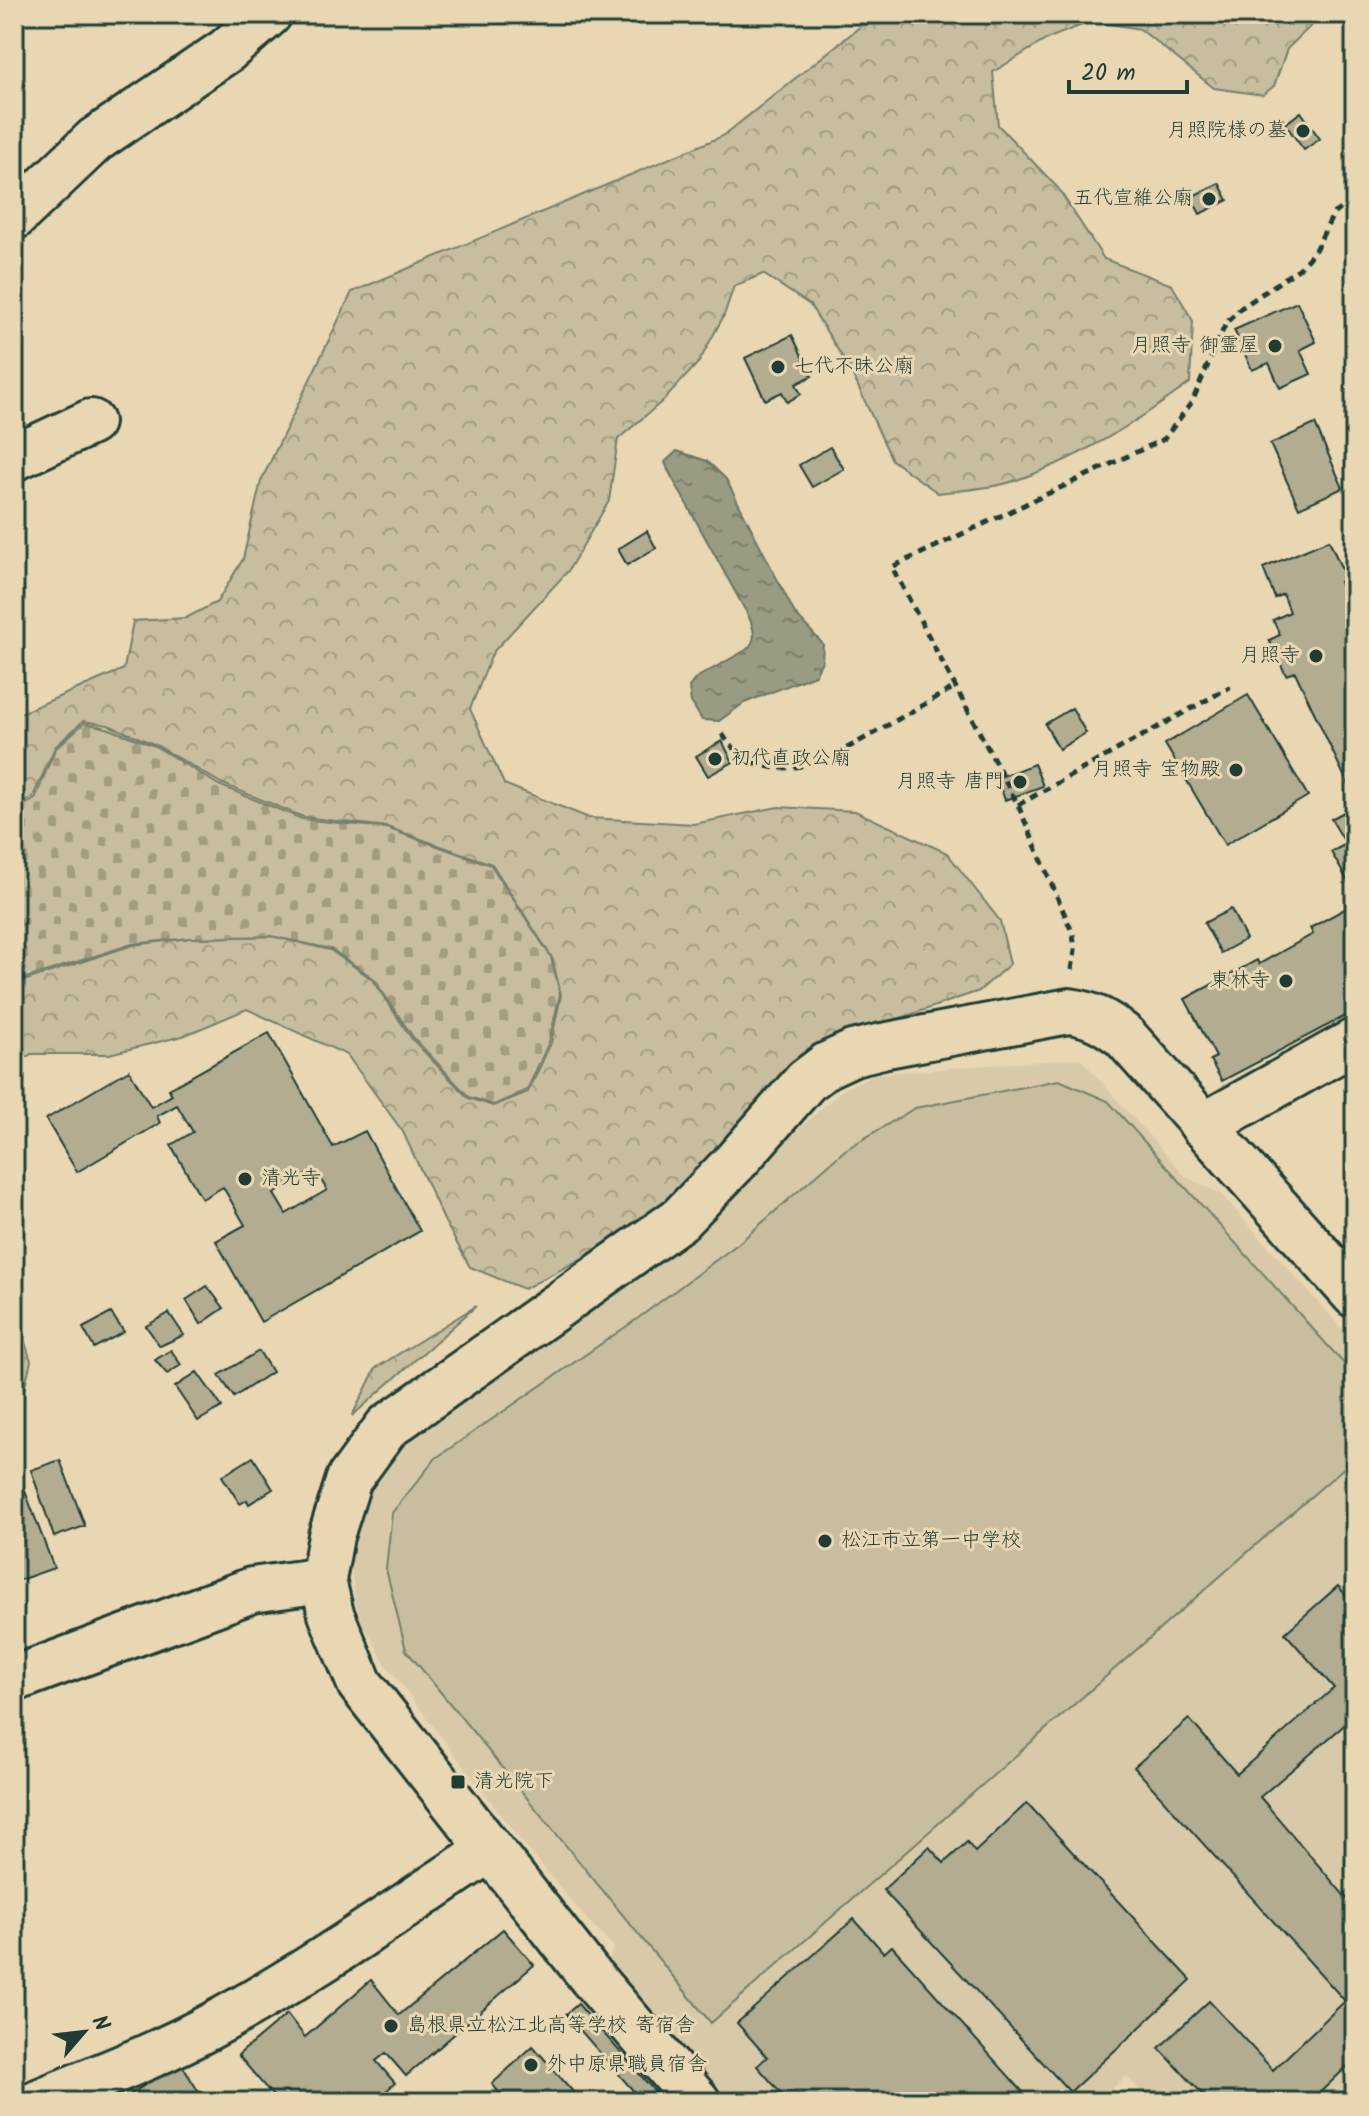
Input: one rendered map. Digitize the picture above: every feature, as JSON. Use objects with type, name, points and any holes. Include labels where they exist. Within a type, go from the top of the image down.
[{"type":"street","points":[[14,217],[95,140],[226,51],[269,14]]},
{"type":"street","points":[[14,458],[91,422]]},
{"type":"street","points":[[698,2102],[591,1977],[360,1684],[331,1614],[323,1580],[331,1536],[349,1479],[387,1427],[680,1219],[806,1081],[827,1065],[853,1053],[882,1046],[1069,1011],[1088,1014],[1106,1022],[1124,1036],[1355,1295]]},
{"type":"street","points":[[1203,1126],[1355,1041]]},
{"type":"street","points":[[14,1679],[252,1590],[323,1580]]},
{"type":"street","points":[[38,2102],[211,2027],[318,1963],[489,1850]]},
{"type":"path","points":[[1069,1011],[1075,950],[1073,934],[1018,805],[892,567],[1164,439],[1192,402],[1226,323],[1241,308],[1300,268],[1315,250],[1334,213],[1355,200]]},
{"type":"path","points":[[722,734],[730,746],[753,763],[767,767],[800,766],[838,754],[957,686]]},
{"type":"path","points":[[1018,805],[1230,687]]},
{"type":"shaded area","name":"松江市立第一中学校","points":[[1080,1058],[1186,1177],[1221,1194],[1355,1343],[1355,2102],[1150,2102],[1127,2076],[1096,2102],[732,2102],[608,1962],[614,1947],[587,1920],[514,1832],[387,1666],[363,1624],[355,1601],[351,1538],[368,1488],[390,1457],[404,1444],[635,1275],[842,1090],[874,1074]]},
{"type":"green space","points":[[876,14],[1323,14],[1287,49],[1274,86],[1263,95],[1214,88],[1140,29],[1092,21],[1049,38],[993,72],[998,125],[1058,188],[1104,259],[1172,285],[1193,321],[1190,383],[1126,426],[1059,463],[1002,484],[938,493],[892,460],[851,371],[810,305],[763,274],[734,286],[724,315],[699,362],[665,399],[618,439],[609,501],[568,571],[493,652],[470,709],[504,784],[589,818],[694,824],[778,807],[855,811],[947,853],[1000,921],[1010,964],[979,991],[825,1044],[656,1212],[579,1260],[524,1289],[470,1267],[403,1132],[347,1055],[247,1009],[183,1036],[109,1054],[31,1054],[14,1066],[14,984],[133,945],[190,938],[272,936],[330,950],[372,979],[412,1039],[468,1098],[493,1106],[528,1092],[551,1043],[561,995],[552,958],[492,864],[387,827],[303,817],[221,783],[156,745],[108,725],[83,721],[55,747],[33,797],[14,809],[14,716],[124,669],[133,621],[186,618],[217,602],[243,559],[261,481],[352,292],[723,136]]},
{"type":"green space","points":[[84,723],[155,746],[219,785],[302,819],[386,828],[491,865],[551,957],[560,994],[549,1042],[527,1090],[494,1105],[469,1097],[413,1037],[373,978],[331,949],[271,936],[190,938],[132,944],[14,982],[14,811],[35,799],[55,749]]},
{"type":"green space","name":"松江市立第一中学校","points":[[1059,1080],[1108,1101],[1355,1376],[1355,1458],[711,2023],[406,1650],[386,1569],[392,1513],[436,1458],[637,1319],[739,1243],[845,1150],[915,1108]]},
{"type":"green space","points":[[476,1306],[352,1416],[376,1368]]},
{"type":"green space","points":[[14,1309],[31,1361],[14,1431]]},
{"type":"water","points":[[677,451],[707,461],[726,479],[795,614],[823,644],[822,661],[815,675],[744,703],[719,721],[702,720],[691,702],[689,687],[696,678],[746,650],[754,638],[753,630],[749,617],[668,470],[665,462]]},
{"type":"building","name":"月照院様の墓","points":[[1301,112],[1320,139],[1304,150],[1285,124]]},
{"type":"building","name":"五代宣維公廟","points":[[1219,183],[1228,200],[1200,214],[1191,197]]},
{"type":"building","name":"月照寺 御霊屋","points":[[1297,302],[1316,342],[1300,350],[1311,374],[1280,388],[1269,363],[1252,370],[1234,330]]},
{"type":"building","name":"七代不昧公廟","points":[[792,335],[812,376],[796,384],[801,394],[787,402],[782,392],[765,400],[745,358]]},
{"type":"building","points":[[1315,424],[1343,488],[1299,508],[1270,444]]},
{"type":"building","points":[[830,447],[844,469],[812,487],[799,465]]},
{"type":"building","points":[[647,531],[656,548],[627,565],[618,549]]},
{"type":"building","name":"月照寺","points":[[1329,540],[1346,579],[1340,582],[1355,615],[1355,780],[1348,784],[1295,672],[1286,675],[1269,640],[1280,635],[1273,620],[1290,612],[1283,594],[1275,598],[1263,568]]},
{"type":"building","name":"月照寺 宝物殿","points":[[1248,695],[1308,796],[1225,845],[1165,744]]},
{"type":"building","points":[[1072,708],[1086,733],[1059,749],[1045,724]]},
{"type":"building","name":"初代直政公廟","points":[[722,741],[733,762],[708,776],[696,756]]},
{"type":"building","name":"月照寺 唐門","points":[[1034,764],[1043,786],[1005,800],[997,778]]},
{"type":"building","points":[[1355,806],[1355,894],[1331,852],[1346,844],[1331,819]]},
{"type":"building","name":"東林寺","points":[[1350,906],[1355,914],[1355,1011],[1222,1081],[1210,1060],[1216,1057],[1185,999],[1313,934],[1310,928]]},
{"type":"building","points":[[1231,909],[1246,939],[1221,953],[1204,923]]},
{"type":"building","name":"清光寺","points":[[269,1033],[333,1147],[365,1131],[420,1231],[261,1322],[216,1241],[245,1225],[223,1187],[202,1199],[171,1145],[193,1132],[177,1105],[157,1116],[160,1123],[77,1172],[46,1119],[129,1070],[151,1107],[172,1095],[169,1089]],"holes":[[[315,1170],[327,1190],[286,1214],[274,1194]]]},
{"type":"building","points":[[207,1286],[224,1308],[201,1324],[186,1300]]},
{"type":"building","points":[[111,1313],[124,1332],[94,1348],[83,1328]]},
{"type":"building","points":[[169,1313],[184,1335],[160,1346],[146,1326]]},
{"type":"building","points":[[171,1350],[181,1365],[167,1374],[155,1360]]},
{"type":"building","points":[[259,1351],[272,1372],[234,1397],[219,1375]]},
{"type":"building","points":[[197,1372],[222,1407],[198,1421],[175,1387]]},
{"type":"building","points":[[253,1457],[273,1489],[249,1504],[247,1500],[240,1504],[222,1476]]},
{"type":"building","points":[[60,1460],[85,1526],[54,1537],[31,1470]]},
{"type":"building","points":[[19,1475],[54,1568],[14,1582],[14,1477]]},
{"type":"building","points":[[1338,1586],[1355,1605],[1355,1716],[1260,1797],[1355,1908],[1355,2059],[1310,2102],[1210,2102],[1159,2048],[1209,2001],[1273,2070],[1345,2001],[1134,1767],[1189,1719],[1237,1774],[1334,1688],[1285,1633]]},
{"type":"building","points":[[1027,1803],[1191,1980],[1070,2092],[883,1890],[929,1847],[944,1863],[967,1842],[975,1852]]},
{"type":"building","points":[[854,1919],[884,1953],[892,1946],[1032,2102],[789,2102],[757,2066],[767,2057],[737,2023]]},
{"type":"building","name":"島根県立松江北高等学校 寄宿舎","points":[[503,1929],[534,1965],[406,2076],[386,2053],[376,2061],[395,2083],[374,2102],[293,2102],[291,2099],[278,2102],[238,2055],[287,2014],[305,2037],[371,1980],[399,2015]]},
{"type":"building","points":[[578,2004],[664,2102],[643,2102],[566,2014]]},
{"type":"building","name":"外中原県職員宿舎","points":[[533,2046],[582,2102],[507,2102],[492,2084]]},
{"type":"building","points":[[180,2062],[205,2102],[122,2100]]},
{"type":"place","name":"月照院様の墓","points":[[1303,131]]},
{"type":"place","name":"五代宣維公廟","points":[[1209,199]]},
{"type":"place","name":"月照寺 御霊屋","points":[[1275,346]]},
{"type":"place","name":"七代不昧公廟","points":[[778,367]]},
{"type":"place","name":"月照寺","points":[[1316,656]]},
{"type":"place","name":"初代直政公廟","points":[[715,759]]},
{"type":"place","name":"月照寺 宝物殿","points":[[1236,770]]},
{"type":"place","name":"月照寺 唐門","points":[[1020,782]]},
{"type":"place","name":"東林寺","points":[[1286,981]]},
{"type":"place","name":"清光寺","points":[[245,1179]]},
{"type":"place","name":"松江市立第一中学校","points":[[825,1541]]},
{"type":"place","name":"清光院下","points":[[458,1782]]},
{"type":"place","name":"島根県立松江北高等学校 寄宿舎","points":[[391,2026]]},
{"type":"place","name":"外中原県職員宿舎","points":[[531,2065]]}]
